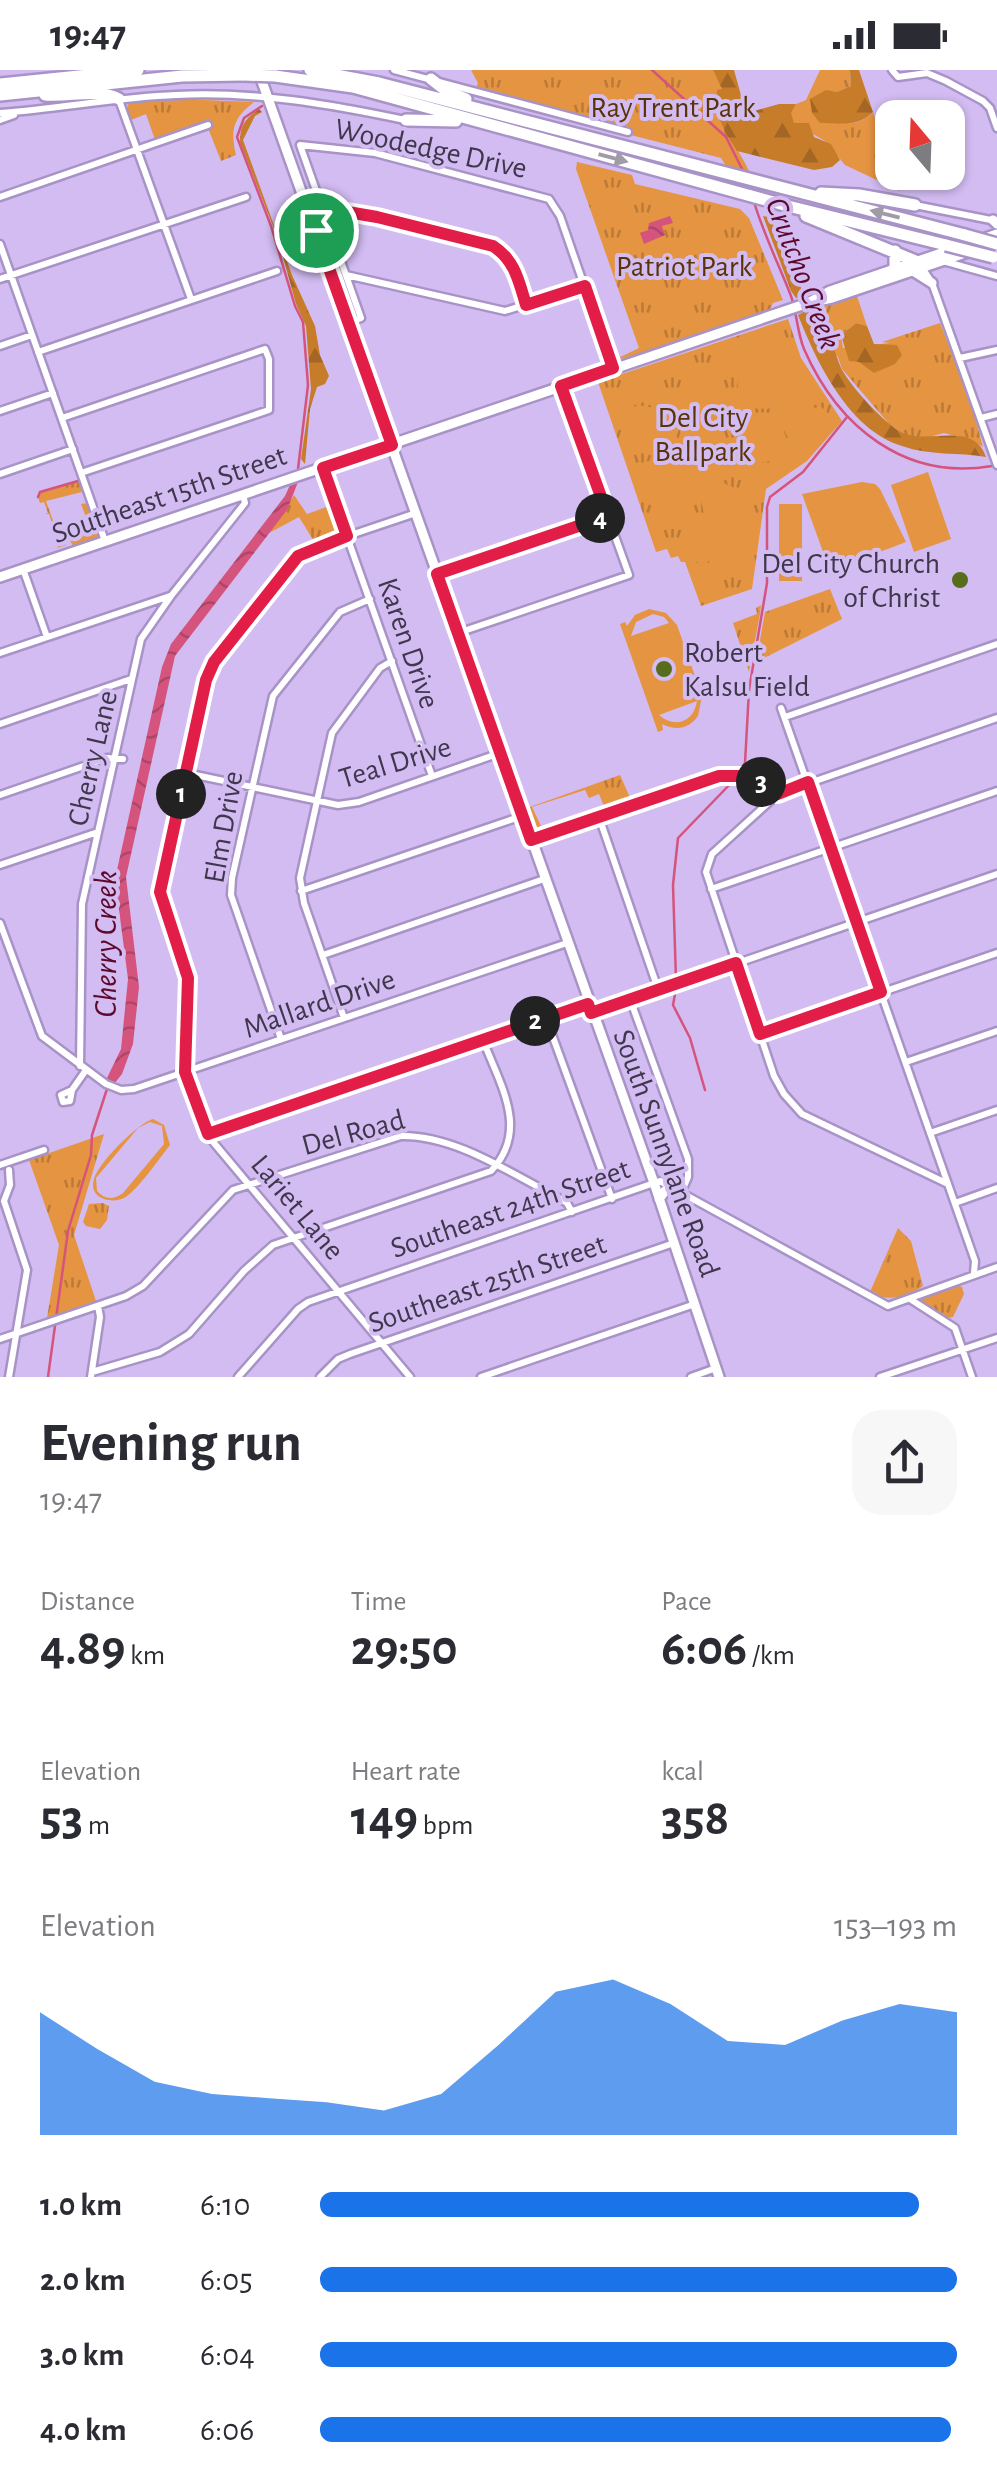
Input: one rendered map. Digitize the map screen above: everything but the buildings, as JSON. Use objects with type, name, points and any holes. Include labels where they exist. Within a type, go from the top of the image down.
[{"type":"highway","points":[[0,83],[55,70]]},
{"type":"highway","points":[[0,83],[138,70]]},
{"type":"highway","points":[[310,70],[379,83],[964,235],[996,250]]},
{"type":"highway","points":[[0,94],[182,76],[275,76],[353,88],[946,246],[996,250]]},
{"type":"highway","points":[[431,79],[447,91],[512,117]]},
{"type":"highway","points":[[21,92],[66,97],[105,93],[119,99]]},
{"type":"highway","points":[[406,120],[485,123]]},
{"type":"highway","points":[[804,194],[860,195],[916,205]]},
{"type":"highway","points":[[788,206],[894,252],[918,267]]},
{"type":"highway","points":[[894,252],[895,270]]},
{"type":"main road","name":"South Sunnylane Road","points":[[258,70],[654,1183],[717,1372]]},
{"type":"main road","name":"Southeast 15th Street","points":[[0,577],[918,267],[997,234]]},
{"type":"main road","name":"Southeast 15th Street","points":[[938,259],[996,250]]},
{"type":"main road","name":"Southeast 15th Street","points":[[863,284],[895,270],[918,267]]},
{"type":"main road","points":[[918,267],[932,283]]},
{"type":"main road","points":[[659,1200],[664,1190],[676,1190]]},
{"type":"street","points":[[394,70],[628,132]]},
{"type":"street","points":[[892,70],[898,76],[934,76],[993,106],[997,128]]},
{"type":"street","points":[[0,116],[119,99],[192,94],[268,96],[406,120]]},
{"type":"street","points":[[119,99],[190,300]]},
{"type":"street","points":[[0,197],[208,126]]},
{"type":"street","name":"South Sunnylane Road","points":[[300,145],[362,318],[348,323]]},
{"type":"street","name":"Woodedge Drive","points":[[300,145],[375,152],[542,195],[557,207],[613,368]]},
{"type":"street","points":[[0,279],[246,197]]},
{"type":"street","points":[[916,205],[996,222]]},
{"type":"street","points":[[310,215],[323,211],[377,217],[493,246],[508,258],[526,305]]},
{"type":"street","points":[[0,244],[106,541]]},
{"type":"street","points":[[938,259],[997,276]]},
{"type":"street","points":[[38,352],[277,271]]},
{"type":"street","points":[[346,276],[495,310],[526,305],[585,286]]},
{"type":"street","points":[[932,283],[997,465]]},
{"type":"street","points":[[0,346],[32,335]]},
{"type":"street","points":[[62,418],[265,349],[269,359],[269,410],[82,473]]},
{"type":"street","points":[[960,358],[997,350]]},
{"type":"street","points":[[458,634],[629,575],[561,386]]},
{"type":"street","points":[[0,411],[53,393]]},
{"type":"street","points":[[981,418],[997,414]]},
{"type":"street","points":[[0,474],[73,449]]},
{"type":"street","name":"Karen Drive","points":[[323,468],[432,776]]},
{"type":"street","name":"Cherry Lane","points":[[83,1068],[81,912],[119,758],[143,635],[244,503],[243,495]]},
{"type":"street","name":"Lariet Lane","points":[[410,1377],[208,1134],[185,1072],[189,984],[160,892],[206,680],[214,662],[298,556],[416,512]]},
{"type":"street","points":[[437,574],[608,516]]},
{"type":"street","points":[[22,569],[46,637]]},
{"type":"street","points":[[0,653],[171,596]]},
{"type":"street","name":"Elm Drive","points":[[281,1039],[232,895],[251,787],[272,696],[340,612],[370,599]]},
{"type":"street","points":[[784,717],[997,644]]},
{"type":"street","points":[[344,1018],[301,891],[302,868],[336,724],[380,668],[392,661]]},
{"type":"street","points":[[0,724],[132,679]]},
{"type":"street","points":[[781,708],[975,1261],[974,1274]]},
{"type":"street","points":[[948,1184],[802,1114],[784,1094],[706,872],[712,854],[778,794],[997,718]]},
{"type":"street","name":"Teal Drive","points":[[186,772],[337,805],[358,802],[500,753]]},
{"type":"street","points":[[0,794],[119,758]]},
{"type":"street","points":[[531,840],[727,775],[756,778],[778,794]]},
{"type":"street","points":[[711,889],[997,791]]},
{"type":"street","points":[[301,891],[522,816]]},
{"type":"street","points":[[598,817],[658,989]]},
{"type":"street","points":[[0,865],[98,832]]},
{"type":"street","points":[[208,1134],[546,1018],[630,999],[997,874]]},
{"type":"street","points":[[323,955],[544,879]]},
{"type":"street","name":"Mallard Drive","points":[[0,923],[39,1032],[110,1086],[130,1090],[566,943]]},
{"type":"street","points":[[760,1034],[997,952]]},
{"type":"street","points":[[630,999],[688,1159],[688,1177],[676,1190]]},
{"type":"street","points":[[546,1018],[612,1198]]},
{"type":"street","points":[[906,1062],[997,1031]]},
{"type":"street","points":[[98,1306],[100,1317],[91,1374],[175,1344],[189,1334],[262,1252],[496,1167],[508,1144],[512,1124],[484,1040]]},
{"type":"street","points":[[72,1090],[83,1068]]},
{"type":"street","points":[[930,1132],[997,1110]]},
{"type":"street","name":"Del Road","points":[[0,1339],[98,1306],[143,1286],[225,1196],[401,1136],[442,1140],[567,1204],[572,1212]]},
{"type":"street","points":[[0,1165],[44,1150]]},
{"type":"street","points":[[9,1170],[10,1185],[2,1201],[27,1270],[10,1377]]},
{"type":"street","points":[[654,1183],[660,1181],[888,1306],[997,1266]]},
{"type":"street","name":"Southeast 24th Street","points":[[238,1377],[298,1309],[338,1290],[654,1183]]},
{"type":"street","points":[[955,1203],[997,1188]]},
{"type":"street","name":"Southeast 25th Street","points":[[320,1377],[338,1359],[381,1342],[674,1243]]},
{"type":"street","points":[[909,1298],[955,1328],[972,1377]]},
{"type":"street","points":[[481,1377],[695,1304]]},
{"type":"street","points":[[880,1377],[997,1338]]},
{"type":"street","points":[[691,1377],[717,1372]]},
{"type":"green space","name":"Ray Trent Park","points":[[471,70],[713,70],[723,89],[717,91],[719,113],[750,173],[726,166],[721,158],[556,116],[558,110],[476,88],[478,83]]},
{"type":"green space","points":[[713,70],[734,70],[744,106],[754,111],[796,104],[791,113],[794,123],[809,123],[814,137],[831,144],[840,160],[832,167],[814,170],[737,151],[719,115],[717,90],[722,89]]},
{"type":"green space","points":[[820,70],[850,70],[851,86],[837,92],[837,123],[856,122],[873,112],[875,179],[845,165],[825,141],[794,123],[790,113],[796,104],[806,100]]},
{"type":"green space","points":[[850,70],[859,70],[873,112],[855,123],[820,123],[812,113],[810,99],[826,90],[837,92],[851,86]]},
{"type":"green space","points":[[177,99],[254,102],[235,125],[236,155],[221,161],[206,123],[155,140],[146,114],[131,120],[127,108],[129,103]]},
{"type":"green space","points":[[259,109],[262,112],[255,116],[243,140],[292,275],[315,326],[320,355],[329,376],[325,384],[317,387],[310,409],[305,464],[301,459],[311,389],[306,326],[278,239],[240,142],[244,123]]},
{"type":"green space","name":"Patriot Park","points":[[577,162],[632,175],[635,184],[740,209],[749,218],[783,300],[773,303],[769,311],[614,360],[639,348],[576,169]]},
{"type":"green space","points":[[763,216],[779,219],[772,222],[803,292],[801,297],[796,298],[791,291]]},
{"type":"green space","points":[[857,296],[867,326],[856,323],[841,335],[843,348],[890,343],[882,342],[940,323],[971,402],[983,447],[944,433],[925,438],[905,435],[890,425],[842,369],[838,357],[821,341],[812,309]]},
{"type":"green space","points":[[809,309],[816,315],[821,341],[832,345],[845,376],[886,421],[912,436],[971,439],[986,457],[912,449],[883,438],[866,426],[837,392],[815,353],[798,315]]},
{"type":"green space","name":"Del City Ballpark","points":[[788,319],[801,358],[842,421],[807,461],[766,489],[752,589],[701,606],[685,562],[678,556],[671,558],[667,549],[656,552],[598,382]]},
{"type":"green space","points":[[856,323],[867,326],[874,344],[897,345],[902,355],[895,364],[874,373],[859,362],[849,361],[841,335]]},
{"type":"green space","points":[[756,342],[781,347],[796,358],[800,364],[804,408],[735,406],[743,345]]},
{"type":"green space","points":[[716,369],[733,416],[732,424],[684,444],[677,416],[679,398]]},
{"type":"green space","points":[[636,406],[664,415],[678,441],[643,454],[638,451],[624,411]]},
{"type":"green space","points":[[820,406],[829,422],[799,458],[779,421]]},
{"type":"green space","points":[[740,421],[769,432],[784,459],[743,465],[739,460]]},
{"type":"green space","points":[[716,439],[725,466],[698,480],[694,451]]},
{"type":"green space","points":[[659,459],[680,466],[691,481],[668,495],[654,496],[643,462]]},
{"type":"green space","points":[[928,472],[951,539],[914,552],[891,485]]},
{"type":"green space","points":[[80,480],[82,492],[46,501],[60,540],[64,539],[66,545],[57,548],[49,514],[45,514],[48,513],[44,502],[40,503],[38,497],[40,492]]},
{"type":"green space","points":[[719,481],[737,489],[746,514],[706,522],[698,488]]},
{"type":"green space","points":[[862,482],[880,489],[906,542],[840,567],[826,560],[802,494]]},
{"type":"green space","points":[[688,493],[696,520],[687,527],[667,530],[670,508]]},
{"type":"green space","points":[[294,495],[307,514],[332,505],[341,533],[315,543],[299,517],[269,533]]},
{"type":"green space","points":[[88,503],[99,533],[97,538],[73,546],[68,537],[86,531],[89,525],[81,504]]},
{"type":"green space","points":[[779,504],[802,504],[802,581],[779,581]]},
{"type":"green space","points":[[748,520],[753,535],[749,555],[726,571],[710,535]]},
{"type":"green space","points":[[701,541],[716,556],[706,563],[695,562],[688,553]]},
{"type":"green space","points":[[830,589],[842,619],[756,662],[765,612]]},
{"type":"green space","points":[[761,605],[749,672],[733,623],[757,614],[756,608]]},
{"type":"green space","name":"Robert Kalsu Field","points":[[649,609],[666,613],[677,625],[702,696],[698,716],[686,726],[672,728],[662,724],[663,730],[658,732],[620,624],[625,622],[627,626],[635,615]],"holes":[[[653,614],[669,623],[631,636],[636,622]],[[697,701],[692,714],[683,721],[671,722],[659,715]]]},
{"type":"green space","points":[[620,775],[629,803],[606,811],[599,794],[589,798],[585,790],[532,807],[542,828],[534,832],[527,808]]},
{"type":"green space","points":[[153,1119],[164,1125],[170,1145],[124,1198],[108,1200],[102,1198],[93,1186],[97,1172],[119,1144],[138,1128]],"holes":[[[150,1122],[162,1126],[164,1144],[123,1193],[109,1198],[100,1194],[96,1178],[138,1128]]]},
{"type":"green space","points":[[104,1134],[74,1235],[96,1301],[47,1318],[59,1245],[29,1160]]},
{"type":"green space","points":[[89,1204],[109,1206],[107,1220],[100,1229],[86,1226],[83,1222]]},
{"type":"green space","points":[[898,1228],[911,1241],[923,1286],[904,1296],[883,1297],[870,1292]]},
{"type":"green space","points":[[954,1284],[962,1287],[964,1294],[953,1317],[947,1318],[916,1299]]},
{"type":"water","points":[[670,216],[673,223],[662,226],[665,235],[644,244],[640,233],[648,230],[649,223]]},
{"type":"water","points":[[298,482],[287,510],[175,656],[126,877],[139,987],[133,1044],[114,1084],[106,1080],[121,1049],[128,979],[115,879],[162,667],[171,644],[290,485]]},
{"type":"waterway","name":"Crutcho Creek","points":[[652,70],[726,137],[743,171]]},
{"type":"waterway","name":"Cherry Creek","points":[[262,106],[244,118],[237,137],[303,322],[308,385],[298,469]]},
{"type":"waterway","name":"Crutcho Creek","points":[[754,202],[791,296],[804,349],[835,402],[855,424],[903,456],[931,465],[992,466]]},
{"type":"waterway","points":[[739,771],[745,763],[749,690],[767,583],[770,497],[803,472],[847,417]]},
{"type":"waterway","points":[[38,497],[40,492],[78,481]]},
{"type":"waterway","points":[[676,980],[673,885],[678,838],[735,779]]},
{"type":"waterway","points":[[676,989],[673,1005],[690,1038],[705,1090]]},
{"type":"waterway","name":"Cherry Creek","points":[[48,1377],[68,1231],[107,1089]]},
{"type":"place","name":"Del City Church of Christ","points":[[960,580]]},
{"type":"place","name":"Robert Kalsu Field","points":[[664,669]]},
{"type":"route","points":[[336,210],[493,246],[508,258],[526,305],[585,286],[613,368],[561,386],[608,516],[437,574],[531,840],[719,776],[756,778],[778,794],[808,782],[881,992],[760,1034],[736,963],[591,1013],[588,1004],[535,1021],[208,1134],[185,1072],[188,978],[160,892],[206,680],[214,662],[292,562],[312,548],[347,536],[323,468],[392,445],[316,230],[310,215],[336,210]]}]
